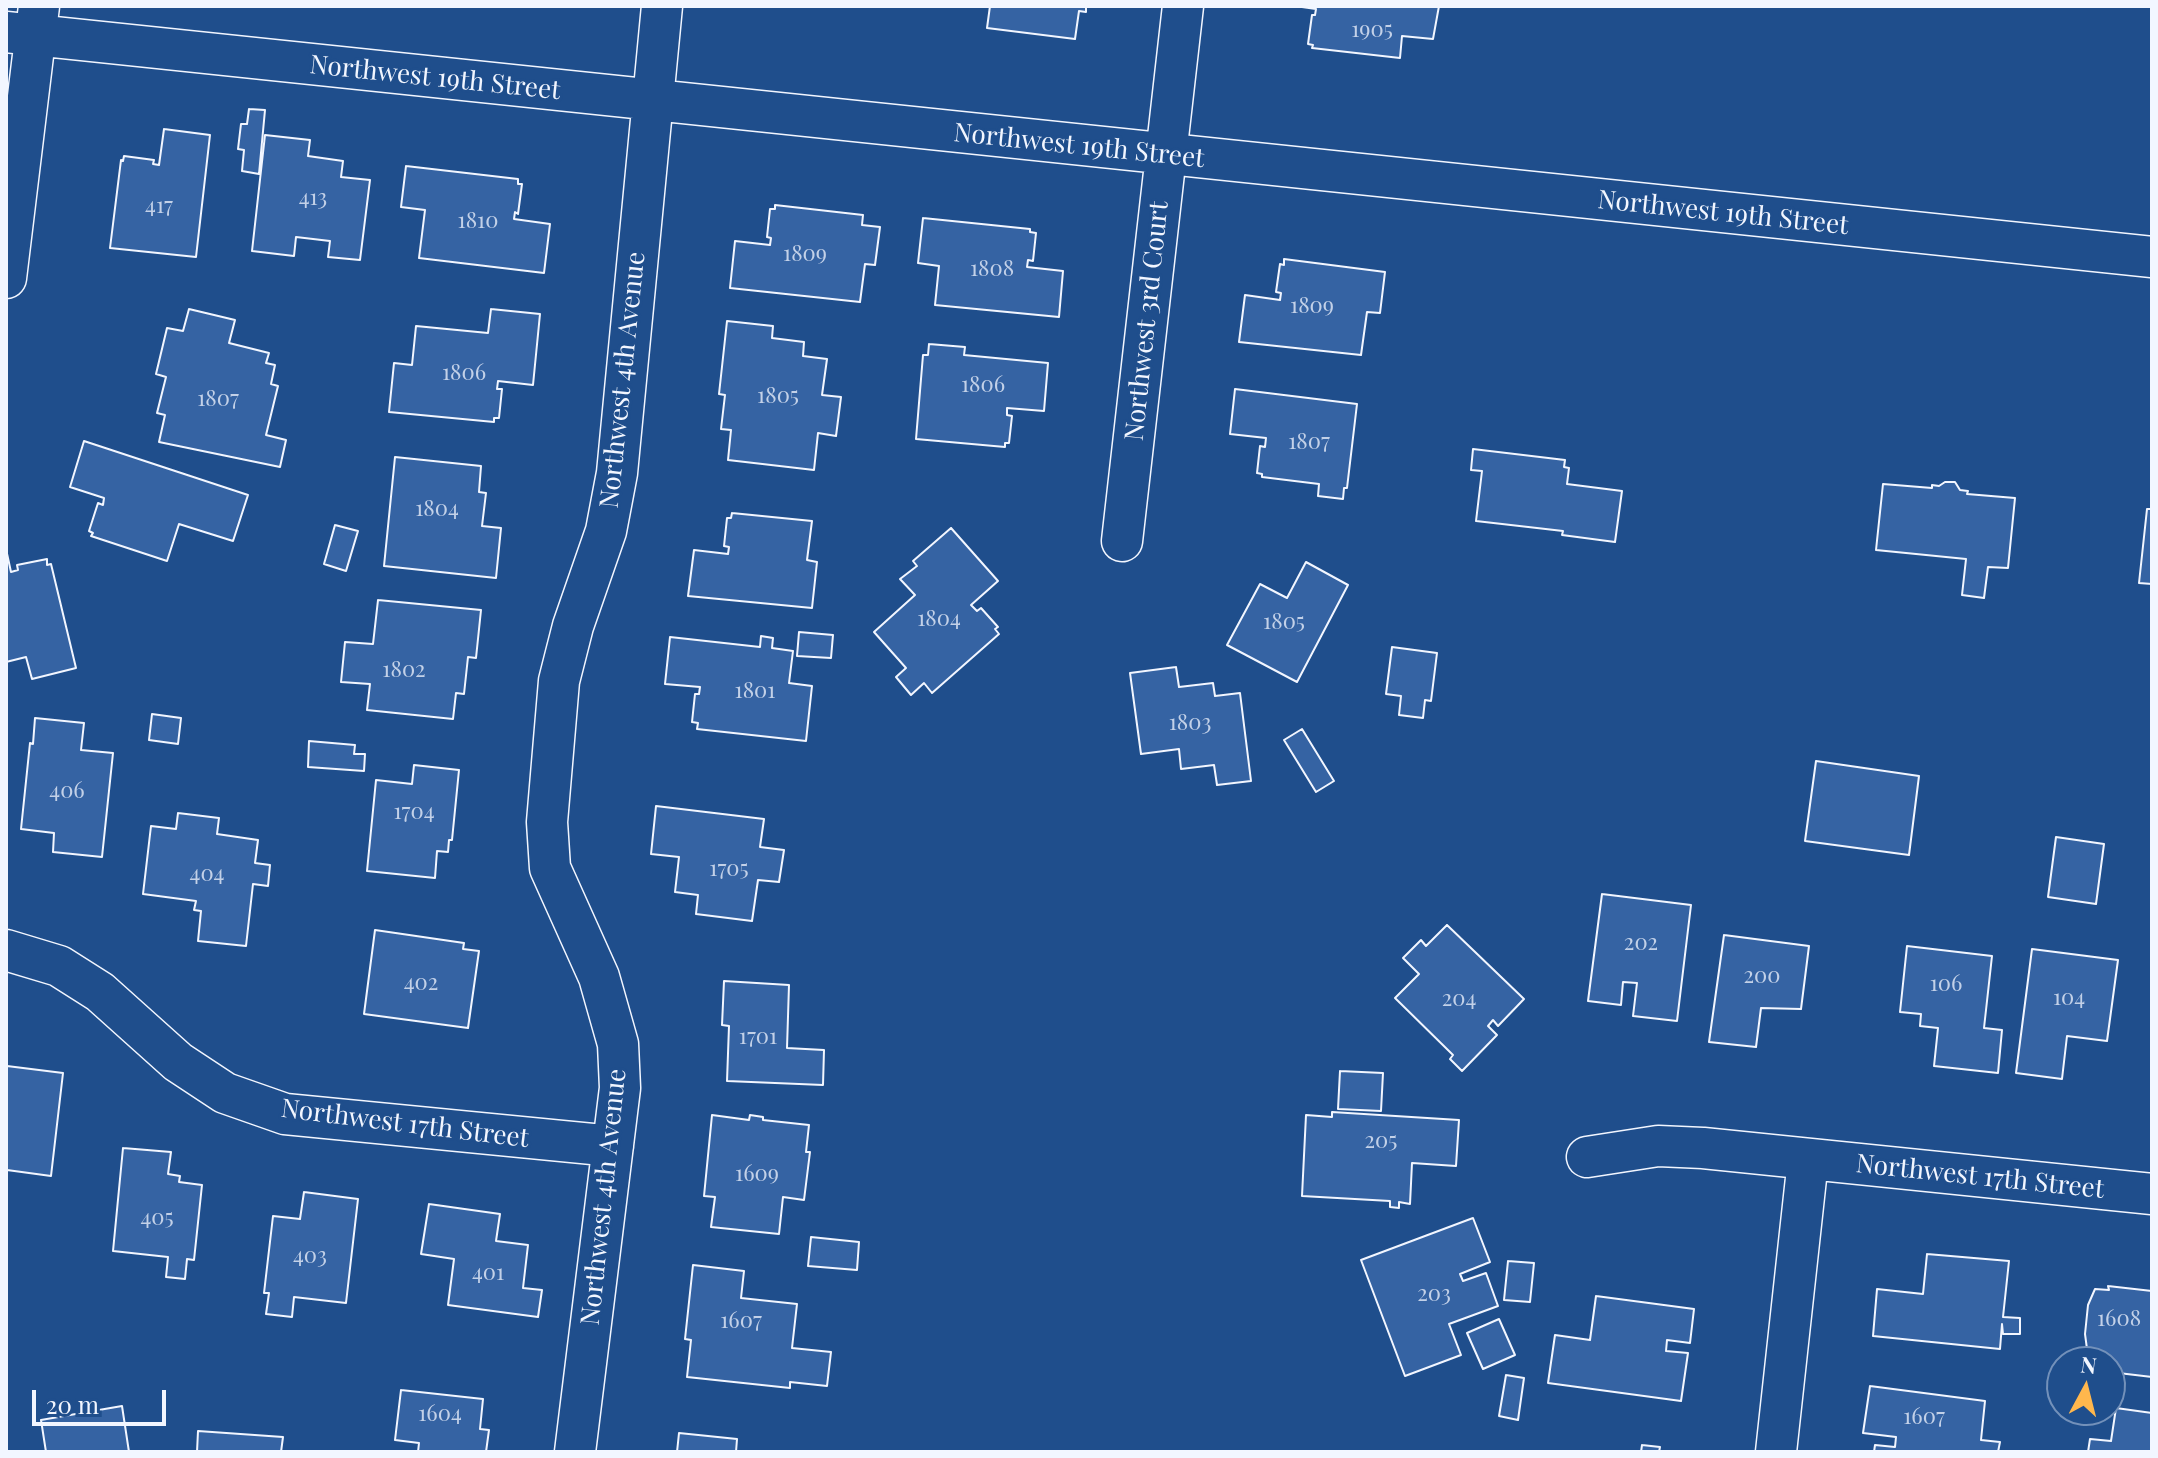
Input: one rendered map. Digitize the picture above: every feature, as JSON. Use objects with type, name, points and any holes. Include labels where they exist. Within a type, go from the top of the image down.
[{"type":"street","name":"Northwest 4th Avenue","points":[[575,1452],[620,1088],[618,1044],[599,977],[550,868],[547,822],[559,681],[573,626],[606,531],[617,473],[662,6]]},
{"type":"street","name":"Northwest 3rd Court","points":[[1122,541],[1183,6]]},
{"type":"street","name":"Northwest 19th Street","points":[[27,25],[652,100],[2152,257]]},
{"type":"street","points":[[6,278],[27,25]]},
{"type":"street","name":"Northwest 17th Street","points":[[6,950],[59,966],[100,992],[178,1062],[225,1093],[285,1114],[613,1146]]},
{"type":"street","name":"Northwest 17th Street","points":[[1587,1157],[1658,1146],[1703,1148],[2152,1194]]},
{"type":"street","points":[[1776,1452],[1808,1160]]},
{"type":"building","points":[[990,6],[1086,6],[1086,12],[1079,11],[1075,39],[987,28]]},
{"type":"building","points":[[1295,6],[1439,6],[1433,39],[1402,36],[1400,58],[1312,48],[1313,45],[1308,44],[1312,15],[1315,15],[1316,9]]},
{"type":"building","points":[[249,109],[265,110],[259,174],[242,171],[244,150],[238,149],[241,124],[247,124]]},
{"type":"building","points":[[164,129],[210,135],[196,257],[110,248],[121,160],[124,156],[154,160],[153,164],[159,165]]},
{"type":"building","points":[[265,135],[310,140],[308,156],[343,161],[341,177],[370,180],[360,260],[328,257],[330,241],[296,237],[294,256],[252,251]]},
{"type":"building","points":[[406,166],[518,179],[518,184],[522,184],[518,214],[515,212],[514,219],[550,224],[544,273],[419,258],[425,210],[401,207]]},
{"type":"building","points":[[775,205],[863,215],[862,225],[880,227],[875,265],[865,264],[860,302],[730,288],[735,241],[770,245],[771,238],[767,237],[770,209],[775,209]]},
{"type":"building","points":[[923,218],[1030,229],[1030,232],[1036,233],[1033,261],[1028,260],[1027,267],[1063,271],[1059,317],[935,305],[939,266],[918,263]]},
{"type":"building","points":[[1284,259],[1385,272],[1380,313],[1367,312],[1361,355],[1239,342],[1245,295],[1280,300],[1281,293],[1276,292],[1280,264],[1284,265]]},
{"type":"building","points":[[189,309],[235,320],[229,343],[269,353],[266,363],[275,365],[271,384],[278,386],[266,435],[286,440],[280,467],[159,442],[165,415],[157,413],[166,377],[156,374],[167,328],[183,331]]},
{"type":"building","points":[[491,309],[540,314],[533,385],[498,381],[497,389],[502,389],[499,418],[494,418],[494,422],[389,412],[394,363],[412,365],[416,326],[488,333]]},
{"type":"building","points":[[727,321],[773,326],[772,338],[804,342],[803,356],[827,359],[822,395],[841,397],[836,436],[818,433],[814,470],[728,460],[731,430],[721,429],[725,395],[719,394]]},
{"type":"building","points":[[929,344],[965,347],[964,355],[1048,363],[1044,411],[1007,408],[1007,415],[1012,416],[1009,443],[1005,443],[1005,447],[916,439],[923,355],[928,355]]},
{"type":"building","points":[[1235,389],[1357,404],[1343,499],[1318,496],[1319,484],[1262,477],[1257,473],[1260,446],[1265,447],[1266,438],[1230,434]]},
{"type":"building","points":[[84,441],[248,495],[233,541],[179,524],[167,561],[91,536],[93,533],[89,531],[98,503],[103,505],[104,498],[70,487]]},
{"type":"building","points":[[1473,449],[1565,460],[1564,467],[1569,468],[1567,484],[1622,491],[1615,542],[1562,535],[1563,531],[1476,521],[1482,471],[1471,470]]},
{"type":"building","points":[[395,457],[481,466],[479,492],[486,493],[482,526],[501,528],[496,578],[384,566]]},
{"type":"building","points":[[1945,482],[1955,482],[1960,490],[1968,491],[1967,494],[2015,498],[2008,568],[1988,567],[1984,598],[1962,595],[1966,559],[1876,550],[1883,484],[1932,488],[1932,485],[1939,486]]},
{"type":"building","points":[[2147,509],[2152,509],[2152,584],[2139,583]]},
{"type":"building","points":[[732,513],[812,521],[807,560],[817,562],[812,608],[688,596],[694,550],[728,554],[729,547],[724,546],[727,518],[731,518]]},
{"type":"building","points":[[335,525],[358,531],[346,571],[324,564]]},
{"type":"building","points":[[951,528],[998,581],[971,605],[977,611],[981,608],[998,627],[995,629],[999,634],[932,693],[924,683],[911,695],[896,677],[906,668],[874,632],[915,595],[900,579],[917,566],[913,561]]},
{"type":"building","points":[[6,549],[11,572],[18,570],[17,565],[47,559],[47,565],[51,564],[76,668],[32,679],[26,657],[6,662]]},
{"type":"building","points":[[1306,562],[1348,585],[1297,682],[1227,645],[1260,584],[1287,598]]},
{"type":"building","points":[[378,600],[481,610],[476,658],[468,657],[464,694],[456,693],[453,719],[367,710],[370,684],[341,682],[345,642],[373,644]]},
{"type":"building","points":[[799,632],[833,635],[831,658],[797,656]]},
{"type":"building","points":[[761,636],[773,638],[772,648],[793,651],[789,683],[812,686],[806,741],[697,729],[698,723],[692,722],[695,694],[699,694],[700,687],[665,684],[670,637],[760,647]]},
{"type":"building","points":[[1392,647],[1437,653],[1431,701],[1425,700],[1423,718],[1399,715],[1401,696],[1386,694]]},
{"type":"building","points":[[1176,667],[1179,687],[1213,683],[1215,696],[1240,693],[1251,781],[1217,785],[1214,765],[1181,769],[1179,749],[1141,754],[1130,673]]},
{"type":"building","points":[[152,714],[181,718],[178,744],[149,740]]},
{"type":"building","points":[[35,718],[84,723],[81,750],[113,753],[102,857],[53,852],[54,833],[21,829]]},
{"type":"building","points":[[1302,729],[1334,781],[1316,792],[1284,740]]},
{"type":"building","points":[[309,741],[355,745],[354,754],[365,754],[364,771],[308,767]]},
{"type":"building","points":[[1816,761],[1919,776],[1909,855],[1805,841]]},
{"type":"building","points":[[414,765],[459,770],[448,852],[437,851],[435,878],[367,871],[376,780],[412,784]]},
{"type":"building","points":[[656,806],[764,819],[760,847],[784,850],[779,882],[758,880],[752,921],[696,914],[698,895],[675,892],[679,857],[651,854]]},
{"type":"building","points":[[178,813],[219,818],[217,834],[258,840],[255,863],[270,865],[268,886],[253,884],[246,946],[198,941],[201,911],[194,910],[196,901],[143,894],[151,826],[176,829]]},
{"type":"building","points":[[2056,837],[2104,844],[2096,904],[2048,897]]},
{"type":"building","points":[[1602,894],[1691,905],[1677,1021],[1633,1016],[1637,983],[1623,982],[1621,1005],[1588,1001]]},
{"type":"building","points":[[1447,925],[1524,999],[1498,1026],[1493,1020],[1488,1026],[1497,1035],[1462,1071],[1450,1059],[1453,1055],[1395,998],[1419,974],[1403,958],[1421,940],[1426,946]]},
{"type":"building","points":[[375,930],[464,943],[463,949],[479,951],[468,1028],[364,1014]]},
{"type":"building","points":[[1724,935],[1809,946],[1801,1009],[1761,1008],[1756,1047],[1709,1042]]},
{"type":"building","points":[[1907,946],[1992,956],[1984,1028],[2002,1030],[1998,1073],[1934,1066],[1938,1028],[1920,1026],[1921,1014],[1900,1012]]},
{"type":"building","points":[[2032,949],[2118,960],[2107,1041],[2067,1036],[2062,1079],[2016,1073]]},
{"type":"building","points":[[724,981],[789,985],[787,1048],[824,1050],[823,1085],[727,1081],[729,1026],[722,1025]]},
{"type":"building","points":[[7,1066],[63,1073],[51,1176],[7,1170],[6,1180]]},
{"type":"building","points":[[1340,1071],[1383,1073],[1381,1111],[1338,1109]]},
{"type":"building","points":[[1332,1112],[1459,1120],[1456,1166],[1412,1163],[1410,1204],[1399,1202],[1399,1208],[1390,1207],[1390,1201],[1302,1196],[1306,1115],[1332,1117]]},
{"type":"building","points":[[712,1115],[749,1120],[750,1115],[763,1117],[763,1120],[809,1125],[806,1152],[810,1152],[804,1200],[783,1197],[779,1234],[711,1227],[715,1197],[704,1196]]},
{"type":"building","points":[[123,1148],[171,1152],[168,1174],[180,1176],[179,1182],[202,1185],[194,1260],[187,1259],[185,1279],[166,1277],[168,1257],[113,1251]]},
{"type":"building","points":[[304,1192],[358,1199],[346,1303],[294,1297],[292,1317],[266,1314],[269,1293],[264,1293],[273,1216],[300,1219]]},
{"type":"building","points":[[429,1204],[500,1214],[496,1241],[528,1245],[523,1288],[542,1290],[538,1317],[448,1305],[454,1259],[421,1254]]},
{"type":"building","points":[[1473,1218],[1490,1262],[1460,1274],[1463,1281],[1486,1273],[1498,1306],[1449,1324],[1461,1355],[1405,1376],[1361,1260]]},
{"type":"building","points":[[811,1237],[859,1242],[857,1270],[808,1266]]},
{"type":"building","points":[[1927,1254],[2009,1261],[2003,1317],[2020,1318],[2020,1334],[2003,1334],[2002,1324],[2000,1349],[1873,1336],[1877,1289],[1923,1294]]},
{"type":"building","points":[[1508,1261],[1534,1263],[1530,1302],[1504,1300]]},
{"type":"building","points":[[693,1265],[744,1271],[741,1298],[797,1304],[792,1348],[831,1352],[827,1386],[790,1382],[790,1388],[687,1377],[691,1340],[685,1339]]},
{"type":"building","points":[[2108,1286],[2152,1291],[2152,1377],[2126,1374],[2126,1346],[2087,1346],[2088,1305],[2095,1289],[2109,1290]]},
{"type":"building","points":[[1596,1296],[1694,1309],[1690,1343],[1667,1340],[1666,1351],[1688,1353],[1681,1401],[1548,1383],[1555,1335],[1590,1340]]},
{"type":"building","points":[[1499,1319],[1515,1355],[1483,1369],[1467,1333]]},
{"type":"building","points":[[1506,1375],[1524,1378],[1518,1420],[1499,1416]]},
{"type":"building","points":[[1870,1386],[1985,1401],[1981,1440],[2000,1442],[1998,1452],[1874,1452],[1875,1445],[1895,1447],[1896,1437],[1863,1433]]},
{"type":"building","points":[[401,1390],[483,1399],[480,1429],[489,1430],[486,1452],[418,1452],[419,1443],[395,1440]]},
{"type":"building","points":[[122,1406],[129,1452],[46,1452],[41,1420]]},
{"type":"building","points":[[2126,1409],[2152,1413],[2152,1452],[2088,1452],[2090,1439],[2111,1441],[2113,1426],[2126,1426]]},
{"type":"building","points":[[198,1431],[283,1437],[281,1452],[197,1452]]},
{"type":"building","points":[[679,1433],[737,1439],[736,1452],[677,1452]]},
{"type":"building","points":[[1642,1445],[1660,1447],[1659,1452],[1641,1452]]}]
